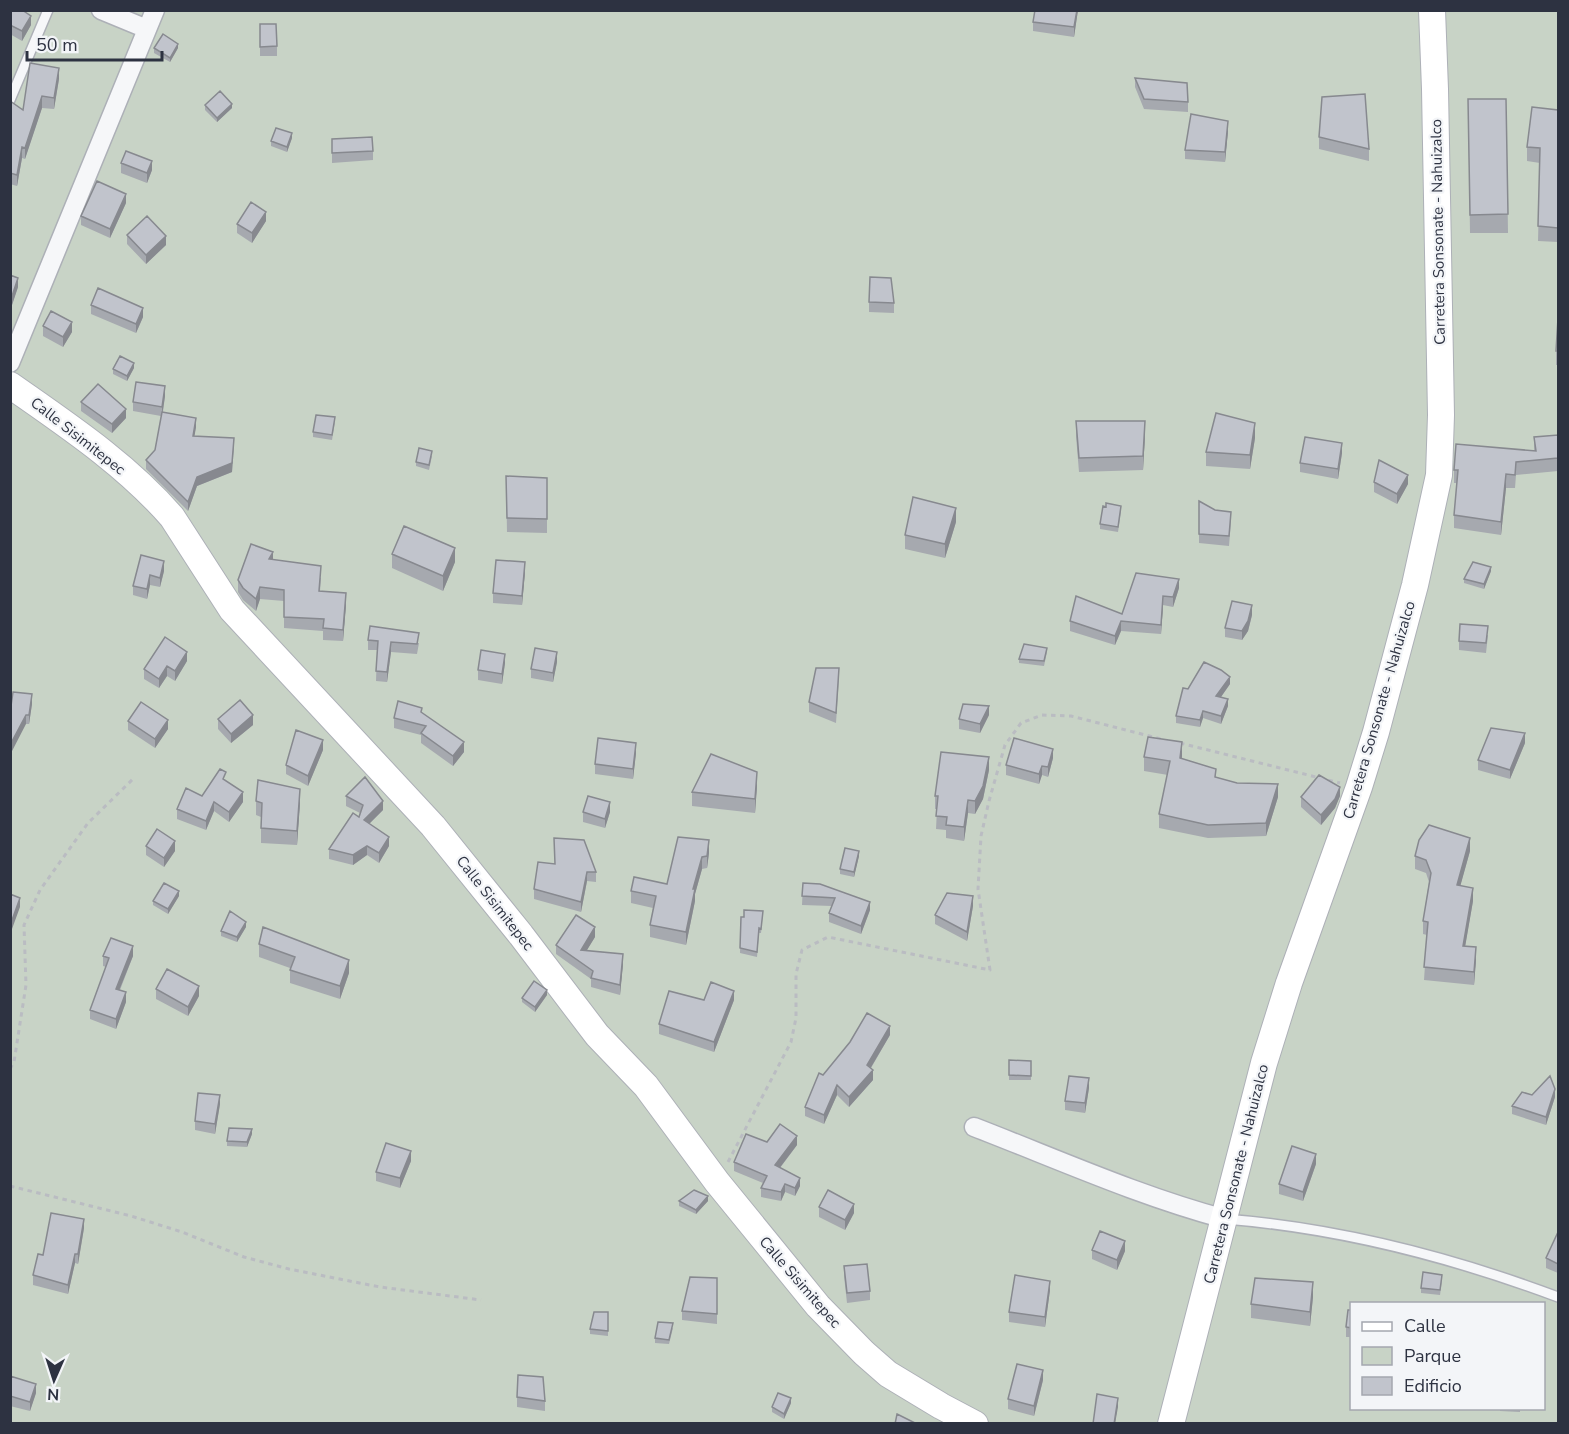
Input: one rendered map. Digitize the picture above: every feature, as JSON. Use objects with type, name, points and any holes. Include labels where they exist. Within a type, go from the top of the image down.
[{"type":"street","points":[[101,10],[147,29]]},
{"type":"street","points":[[10,363],[155,10]]},
{"type":"street","name":"Carretera Sonsonate - Nahuizalco","points":[[1171,1424],[1268,1051],[1376,732],[1415,585],[1439,475],[1441,404],[1432,10]]},
{"type":"street","name":"Calle Sisimitepec","points":[[10,385],[105,453],[166,510],[184,533],[232,610],[433,826],[521,935],[597,1035],[646,1086],[717,1182],[818,1306],[888,1374],[975,1424]]},
{"type":"street","points":[[974,1127],[1190,1210],[1225,1219]]},
{"type":"lane","points":[[10,100],[48,10]]},
{"type":"lane","points":[[1225,1219],[1268,1223],[1392,1246],[1443,1258],[1515,1280],[1558,1297]]},
{"type":"path","points":[[717,1182],[792,1042],[796,1018],[796,974],[802,950],[828,937],[990,970],[978,889],[981,836],[1005,745],[1021,723],[1042,715],[1071,716],[1359,787]]},
{"type":"path","points":[[10,1069],[14,1062],[26,985],[24,925],[40,890],[88,823],[135,777]]},
{"type":"path","points":[[10,1186],[131,1216],[182,1232],[244,1257],[289,1269],[380,1287],[481,1300]]},
{"type":"green space","points":[[10,11],[1558,11],[1558,1423],[11,1423]]},
{"type":"building","points":[[10,10],[22,10],[31,16],[22,31],[10,25]]},
{"type":"building","points":[[1035,10],[1077,10],[1074,27],[1033,22]]},
{"type":"building","points":[[260,24],[276,24],[277,46],[260,47]]},
{"type":"building","points":[[163,34],[178,44],[170,58],[154,48]]},
{"type":"building","points":[[30,63],[59,68],[54,98],[42,96],[25,148],[22,147],[17,175],[10,173],[10,101],[23,110]]},
{"type":"building","points":[[1135,78],[1187,83],[1188,102],[1144,99]]},
{"type":"building","points":[[220,91],[232,104],[217,118],[205,105]]},
{"type":"building","points":[[1365,94],[1369,149],[1319,137],[1322,97]]},
{"type":"building","points":[[1468,99],[1506,99],[1508,214],[1470,215]]},
{"type":"building","points":[[1532,107],[1558,110],[1558,228],[1538,226],[1540,148],[1527,147]]},
{"type":"building","points":[[1191,114],[1228,121],[1225,152],[1185,150]]},
{"type":"building","points":[[276,128],[292,133],[287,147],[271,141]]},
{"type":"building","points":[[372,137],[373,151],[332,153],[332,139]]},
{"type":"building","points":[[126,151],[152,161],[147,173],[121,163]]},
{"type":"building","points":[[97,181],[126,194],[110,229],[81,216]]},
{"type":"building","points":[[251,202],[266,212],[252,233],[237,224]]},
{"type":"building","points":[[147,216],[166,236],[146,255],[127,235]]},
{"type":"building","points":[[10,275],[18,278],[12,296],[10,295]]},
{"type":"building","points":[[870,277],[891,278],[894,303],[869,302]]},
{"type":"building","points":[[98,288],[143,308],[136,324],[91,305]]},
{"type":"building","points":[[51,311],[72,322],[63,337],[43,326]]},
{"type":"building","points":[[1558,318],[1558,351],[1556,351]]},
{"type":"building","points":[[120,356],[134,363],[127,376],[113,369]]},
{"type":"building","points":[[136,382],[165,386],[162,407],[133,402]]},
{"type":"building","points":[[98,384],[126,409],[112,424],[81,402]]},
{"type":"building","points":[[162,412],[196,418],[193,436],[234,438],[232,463],[197,477],[188,502],[146,460],[155,450]]},
{"type":"building","points":[[1216,413],[1255,423],[1250,455],[1206,452]]},
{"type":"building","points":[[316,415],[335,417],[332,435],[313,432]]},
{"type":"building","points":[[1076,421],[1145,421],[1143,456],[1079,458]]},
{"type":"building","points":[[1558,435],[1558,458],[1516,462],[1515,475],[1506,474],[1501,522],[1454,515],[1458,470],[1454,470],[1456,444],[1536,451],[1534,437]]},
{"type":"building","points":[[1305,437],[1342,443],[1338,469],[1300,463]]},
{"type":"building","points":[[419,448],[432,451],[429,465],[416,462]]},
{"type":"building","points":[[1379,460],[1408,475],[1397,494],[1374,482]]},
{"type":"building","points":[[506,476],[547,478],[547,519],[507,518]]},
{"type":"building","points":[[913,497],[956,508],[945,544],[905,535]]},
{"type":"building","points":[[1199,501],[1215,510],[1231,512],[1229,536],[1199,534]]},
{"type":"building","points":[[1106,503],[1121,506],[1118,527],[1100,524],[1103,506],[1106,507]]},
{"type":"building","points":[[404,526],[455,548],[443,576],[392,554]]},
{"type":"building","points":[[251,544],[273,552],[269,559],[321,566],[319,591],[346,593],[343,630],[323,628],[324,619],[284,617],[284,590],[260,587],[256,599],[243,588],[238,580]]},
{"type":"building","points":[[141,555],[164,561],[160,578],[150,575],[147,589],[133,586]]},
{"type":"building","points":[[496,560],[525,562],[522,596],[493,593]]},
{"type":"building","points":[[1473,562],[1491,567],[1484,584],[1464,579]]},
{"type":"building","points":[[1136,573],[1179,579],[1173,597],[1163,596],[1161,625],[1121,621],[1115,636],[1070,621],[1076,596],[1122,614]]},
{"type":"building","points":[[1232,601],[1252,605],[1248,621],[1242,631],[1225,628]]},
{"type":"building","points":[[1460,624],[1488,626],[1486,643],[1459,641]]},
{"type":"building","points":[[370,626],[419,633],[417,644],[391,642],[387,672],[376,671],[378,641],[368,640]]},
{"type":"building","points":[[165,637],[187,652],[175,671],[167,666],[159,679],[144,669]]},
{"type":"building","points":[[1024,644],[1047,648],[1044,661],[1019,659]]},
{"type":"building","points":[[535,648],[557,652],[553,673],[531,669]]},
{"type":"building","points":[[481,650],[505,654],[502,674],[478,670]]},
{"type":"building","points":[[1204,662],[1230,677],[1216,696],[1228,699],[1221,716],[1203,711],[1200,720],[1176,716],[1183,688],[1188,689]]},
{"type":"building","points":[[816,668],[839,668],[836,713],[809,702]]},
{"type":"building","points":[[13,692],[32,694],[29,715],[26,715],[10,745],[10,713]]},
{"type":"building","points":[[240,700],[253,715],[231,734],[218,719]]},
{"type":"building","points":[[398,701],[422,708],[421,712],[464,742],[453,756],[421,733],[426,726],[394,718]]},
{"type":"building","points":[[141,702],[168,720],[155,739],[128,721]]},
{"type":"building","points":[[963,704],[989,706],[980,724],[959,719]]},
{"type":"building","points":[[1491,728],[1525,733],[1510,770],[1478,760]]},
{"type":"building","points":[[296,730],[323,740],[308,776],[286,765]]},
{"type":"building","points":[[1148,737],[1182,742],[1180,758],[1216,769],[1215,777],[1237,783],[1278,784],[1266,823],[1208,825],[1159,814],[1170,761],[1144,757]]},
{"type":"building","points":[[598,738],[636,743],[633,769],[595,764]]},
{"type":"building","points":[[1014,738],[1053,749],[1048,767],[1042,766],[1039,774],[1006,765]]},
{"type":"building","points":[[941,752],[989,757],[983,786],[975,801],[968,800],[964,827],[946,825],[947,817],[936,816],[938,796],[935,796]]},
{"type":"building","points":[[711,754],[757,772],[755,799],[692,792]]},
{"type":"building","points":[[220,769],[226,772],[223,779],[243,792],[229,812],[214,802],[206,821],[177,809],[186,788],[202,796]]},
{"type":"building","points":[[1319,775],[1340,787],[1335,799],[1321,815],[1301,797]]},
{"type":"building","points":[[365,777],[383,801],[364,820],[389,837],[379,853],[367,846],[353,855],[329,849],[353,813],[359,817],[363,805],[346,796]]},
{"type":"building","points":[[258,780],[300,789],[297,831],[261,828],[262,803],[256,801]]},
{"type":"building","points":[[588,796],[610,802],[605,819],[583,812]]},
{"type":"building","points":[[1429,825],[1470,838],[1457,885],[1473,888],[1463,946],[1476,947],[1474,972],[1424,967],[1428,922],[1423,921],[1431,873],[1426,860],[1415,856],[1419,840]]},
{"type":"building","points":[[157,829],[175,841],[164,858],[146,846]]},
{"type":"building","points":[[678,837],[709,840],[707,856],[702,857],[693,889],[695,889],[686,932],[650,925],[656,896],[631,891],[634,877],[667,884]]},
{"type":"building","points":[[554,838],[584,840],[596,872],[587,872],[581,902],[534,889],[538,862],[555,864]]},
{"type":"building","points":[[845,848],[859,851],[854,872],[840,869]]},
{"type":"building","points":[[164,883],[179,891],[168,909],[153,901]]},
{"type":"building","points":[[803,883],[820,884],[870,902],[861,926],[829,913],[835,898],[802,896]]},
{"type":"building","points":[[947,893],[973,896],[967,932],[935,915]]},
{"type":"building","points":[[10,894],[20,898],[12,920],[10,919]]},
{"type":"building","points":[[744,910],[763,911],[757,952],[740,948],[741,917],[744,917]]},
{"type":"building","points":[[230,911],[246,922],[237,937],[221,931]]},
{"type":"building","points":[[576,915],[595,927],[581,950],[623,954],[620,985],[591,978],[593,971],[556,945]]},
{"type":"building","points":[[263,927],[349,960],[340,986],[290,970],[295,957],[259,944]]},
{"type":"building","points":[[111,938],[133,946],[116,989],[126,992],[116,1019],[90,1010],[109,958],[103,956]]},
{"type":"building","points":[[167,969],[199,986],[188,1007],[156,989]]},
{"type":"building","points":[[534,981],[547,990],[535,1007],[522,998]]},
{"type":"building","points":[[711,982],[734,991],[714,1042],[659,1024],[669,991],[704,1000]]},
{"type":"building","points":[[867,1013],[890,1026],[867,1065],[873,1070],[849,1097],[837,1085],[824,1115],[805,1107],[819,1073],[823,1075],[850,1042]]},
{"type":"building","points":[[1009,1060],[1031,1061],[1031,1076],[1009,1075]]},
{"type":"building","points":[[1069,1076],[1089,1078],[1085,1103],[1065,1101]]},
{"type":"building","points":[[1550,1076],[1555,1089],[1546,1117],[1512,1106],[1522,1092],[1532,1095]]},
{"type":"building","points":[[198,1093],[220,1095],[215,1124],[195,1121]]},
{"type":"building","points":[[780,1124],[797,1136],[775,1165],[800,1178],[795,1188],[785,1184],[781,1192],[761,1188],[767,1176],[734,1162],[746,1134],[767,1142]]},
{"type":"building","points":[[229,1128],[252,1129],[247,1142],[227,1141]]},
{"type":"building","points":[[386,1143],[411,1151],[400,1178],[376,1172]]},
{"type":"building","points":[[1292,1146],[1316,1154],[1303,1192],[1279,1184]]},
{"type":"building","points":[[694,1190],[708,1196],[696,1210],[679,1201]]},
{"type":"building","points":[[828,1190],[854,1204],[845,1220],[819,1207]]},
{"type":"building","points":[[51,1213],[84,1219],[78,1254],[75,1254],[68,1285],[33,1275],[38,1254],[43,1255]]},
{"type":"building","points":[[1100,1231],[1125,1241],[1117,1260],[1092,1250]]},
{"type":"building","points":[[1558,1232],[1558,1264],[1546,1258]]},
{"type":"building","points":[[867,1264],[870,1291],[847,1293],[844,1266]]},
{"type":"building","points":[[1423,1272],[1442,1275],[1440,1290],[1421,1288]]},
{"type":"building","points":[[1015,1275],[1050,1281],[1045,1317],[1009,1312]]},
{"type":"building","points":[[690,1277],[717,1278],[717,1314],[682,1311]]},
{"type":"building","points":[[1255,1278],[1313,1282],[1310,1312],[1251,1304]]},
{"type":"building","points":[[1348,1310],[1350,1310],[1350,1328],[1346,1327]]},
{"type":"building","points":[[594,1312],[608,1312],[608,1331],[590,1329]]},
{"type":"building","points":[[658,1322],[673,1323],[669,1340],[655,1338]]},
{"type":"building","points":[[1017,1364],[1043,1370],[1034,1406],[1008,1399]]},
{"type":"building","points":[[518,1375],[543,1377],[545,1401],[517,1397]]},
{"type":"building","points":[[10,1376],[36,1384],[30,1402],[10,1396]]},
{"type":"building","points":[[778,1393],[791,1398],[784,1414],[772,1407]]},
{"type":"building","points":[[1097,1394],[1118,1398],[1114,1424],[1093,1424]]},
{"type":"building","points":[[897,1414],[917,1424],[895,1424]]}]
